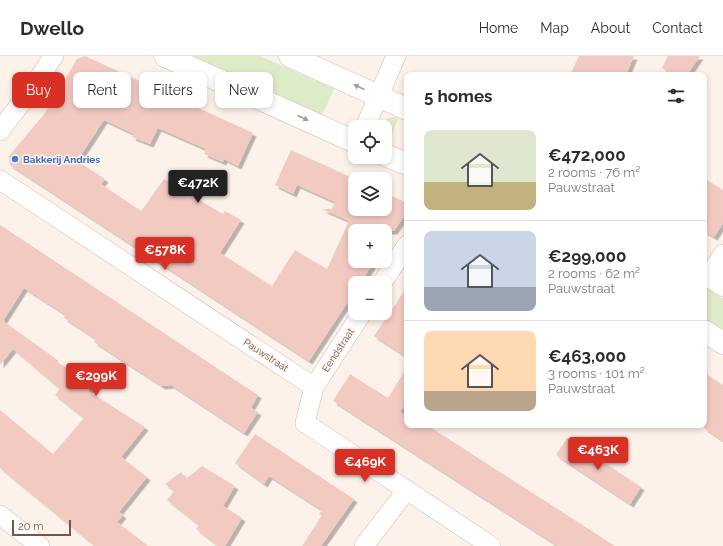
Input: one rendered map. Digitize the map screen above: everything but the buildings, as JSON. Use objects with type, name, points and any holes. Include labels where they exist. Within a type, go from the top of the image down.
[{"type":"street","points":[[0,131],[54,56]]},
{"type":"street","points":[[165,56],[348,139]]},
{"type":"street","points":[[290,56],[404,108]]},
{"type":"street","points":[[368,120],[396,56]]},
{"type":"street","points":[[392,158],[404,163]]},
{"type":"street","name":"Pauwstraat","points":[[0,180],[314,387]]},
{"type":"street","points":[[387,276],[404,250]]},
{"type":"street","points":[[712,278],[723,254]]},
{"type":"street","name":"Eendstraat","points":[[314,387],[357,320]]},
{"type":"street","points":[[707,333],[723,343]]},
{"type":"street","points":[[314,387],[305,424],[491,546]]},
{"type":"street","points":[[364,546],[406,491]]},
{"type":"street","points":[[0,515],[40,546]]},
{"type":"green space","points":[[193,56],[260,56],[334,89],[322,115],[273,93],[273,72],[228,72]]},
{"type":"green space","points":[[389,118],[399,118],[392,134],[392,120],[386,120]]},
{"type":"green space","points":[[707,287],[723,298],[723,331],[707,321]]},
{"type":"place","name":"Bakkerij Andries","points":[[15,159]]}]
